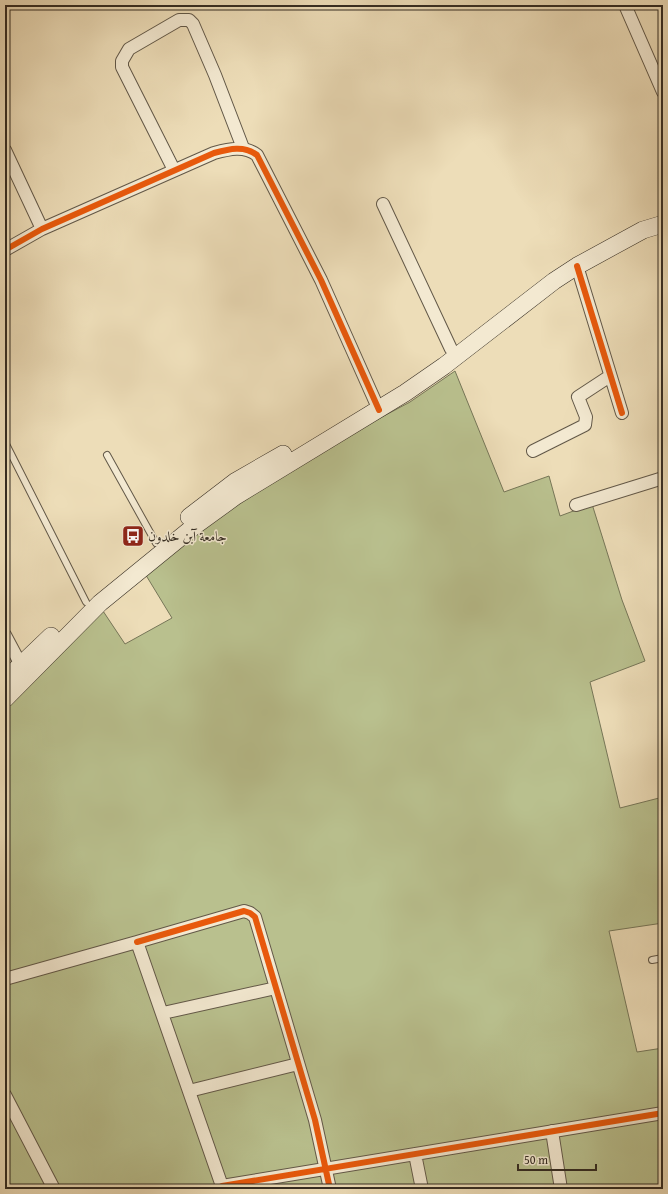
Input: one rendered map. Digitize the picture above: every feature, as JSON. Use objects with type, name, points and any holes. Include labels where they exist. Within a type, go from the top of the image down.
[{"type":"main road","points":[[5,699],[100,603],[192,528],[236,496],[377,405],[397,386],[451,348],[519,296],[577,257],[641,222],[663,215]]},
{"type":"main road","points":[[10,673],[86,602],[156,543],[236,482],[377,405],[444,366],[554,281],[577,266],[643,230],[663,224]]},
{"type":"street","points":[[625,5],[663,92]]},
{"type":"street","points":[[174,170],[122,67],[122,61],[129,49],[179,20],[189,20],[193,24],[215,75],[243,148]]},
{"type":"street","points":[[5,250],[42,229],[174,170],[214,153],[243,148],[257,155],[321,280],[377,405]]},
{"type":"street","points":[[5,150],[42,229]]},
{"type":"street","points":[[383,204],[451,348]]},
{"type":"street","points":[[577,266],[622,413]]},
{"type":"street","points":[[533,451],[585,425],[586,417],[578,397],[610,376]]},
{"type":"street","points":[[576,505],[663,478]]},
{"type":"street","points":[[5,635],[10,673]]},
{"type":"street","points":[[5,979],[244,911],[250,913],[255,917],[315,1120],[330,1189]]},
{"type":"street","points":[[137,942],[223,1187],[326,1168],[663,1113]]},
{"type":"street","points":[[162,1013],[276,988]]},
{"type":"street","points":[[189,1090],[298,1064]]},
{"type":"street","points":[[5,1095],[54,1189]]},
{"type":"street","points":[[552,1131],[560,1189]]},
{"type":"street","points":[[415,1154],[422,1189]]},
{"type":"lane","points":[[5,442],[86,602]]},
{"type":"lane","points":[[107,455],[156,543]]},
{"type":"lane","points":[[652,960],[663,958]]},
{"type":"green space","points":[[455,371],[504,492],[549,476],[560,516],[592,504],[622,600],[645,661],[590,682],[620,808],[663,797],[663,923],[609,931],[637,1052],[663,1048],[663,1189],[5,1189],[5,707],[101,608],[125,644],[172,618],[144,572],[230,503],[307,457],[410,402]]},
{"type":"cycle path","points":[[5,250],[42,229],[214,153],[236,149],[252,152],[257,155],[321,280],[379,410]]},
{"type":"cycle path","points":[[577,266],[622,413]]},
{"type":"cycle path","points":[[137,942],[244,911],[255,917],[315,1120],[330,1189]]},
{"type":"cycle path","points":[[222,1186],[663,1113]]},
{"type":"place","name":"جامعة آبن خلدون","points":[[133,536]]}]
